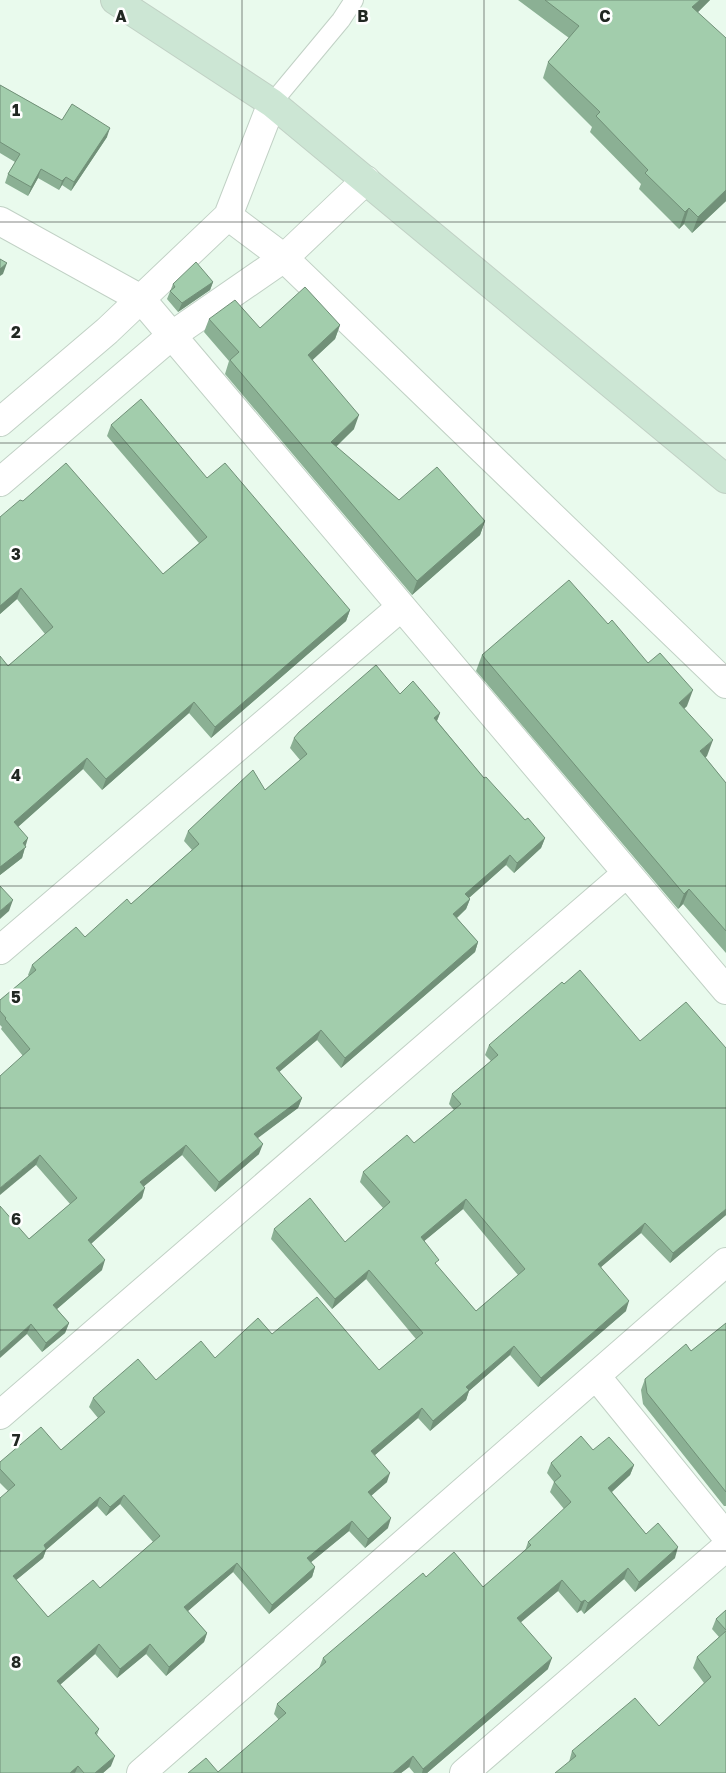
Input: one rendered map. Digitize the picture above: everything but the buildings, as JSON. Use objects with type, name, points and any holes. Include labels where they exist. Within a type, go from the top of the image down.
[{"type":"main road","points":[[115,0],[272,103],[726,479]]},
{"type":"street","points":[[0,422],[107,331],[228,216],[272,103]]},
{"type":"street","points":[[0,482],[172,336],[284,258],[366,180]]},
{"type":"street","points":[[228,216],[284,258],[726,684]]},
{"type":"street","points":[[0,221],[141,299],[726,990]]},
{"type":"street","points":[[0,950],[401,607]]},
{"type":"street","points":[[0,1414],[627,873]]},
{"type":"street","points":[[141,1773],[726,1262]]},
{"type":"street","points":[[596,1376],[726,1536]]},
{"type":"street","points":[[464,1773],[726,1548]]},
{"type":"lane","points":[[272,103],[341,20],[354,0]]}]
